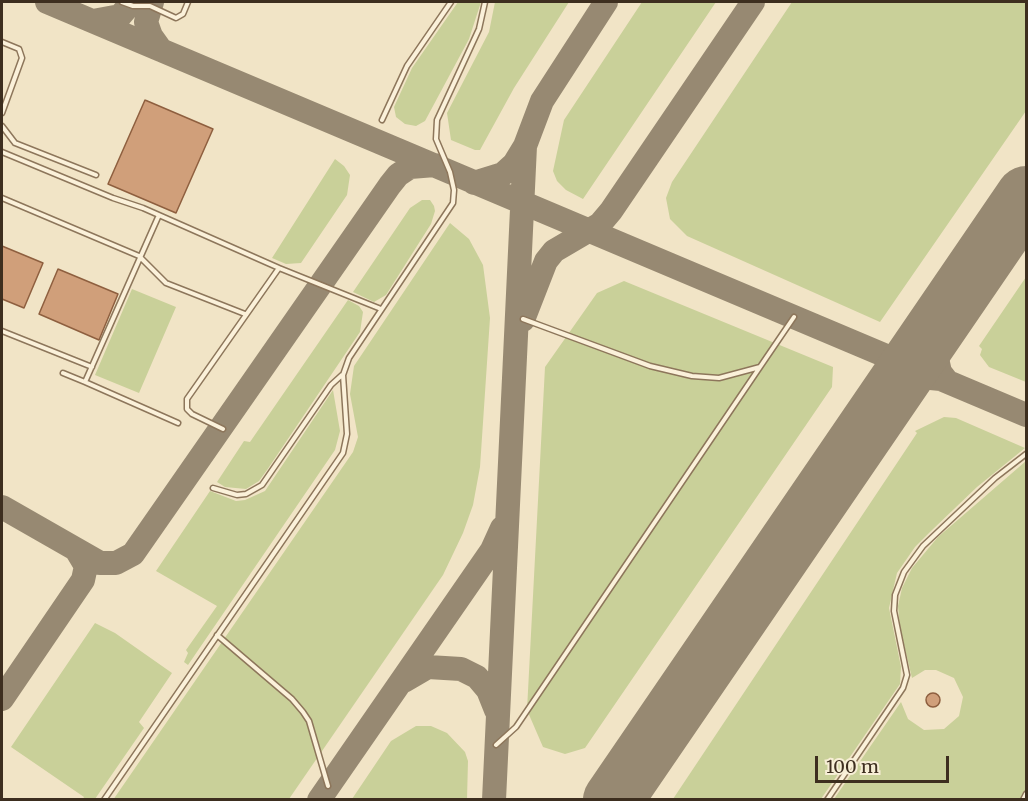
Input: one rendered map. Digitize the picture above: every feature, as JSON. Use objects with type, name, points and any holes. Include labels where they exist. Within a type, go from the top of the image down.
[{"type":"lane","points":[[122,2],[133,6],[150,6],[176,18],[183,14],[188,2]]},
{"type":"lane","points":[[382,120],[407,66],[452,2]]},
{"type":"lane","points":[[104,800],[343,453],[347,434],[343,375],[349,358],[453,203],[454,190],[450,172],[436,139],[437,120],[479,29],[485,2]]},
{"type":"lane","points":[[2,42],[19,49],[22,58],[2,113]]},
{"type":"lane","points":[[2,126],[15,143],[96,175]]},
{"type":"lane","points":[[2,152],[159,215],[279,268],[381,309]]},
{"type":"lane","points":[[2,198],[139,256],[166,283],[245,314]]},
{"type":"lane","points":[[85,382],[159,215]]},
{"type":"lane","points":[[223,429],[192,414],[186,404],[196,385],[279,268]]},
{"type":"lane","points":[[496,745],[516,727],[794,317]]},
{"type":"lane","points":[[523,320],[650,366],[692,376],[719,378],[760,367]]},
{"type":"lane","points":[[2,331],[92,367]]},
{"type":"lane","points":[[63,373],[178,423]]},
{"type":"lane","points":[[213,488],[237,495],[254,491],[262,484],[331,385],[343,375]]},
{"type":"lane","points":[[827,800],[903,688],[907,675],[894,611],[895,595],[904,572],[923,546],[995,478],[1026,454]]},
{"type":"lane","points":[[217,635],[292,699],[303,712],[309,721],[328,786]]},
{"type":"lane","points":[[1023,800],[1026,794]]},
{"type":"green space","points":[[458,2],[481,2],[469,39],[425,121],[416,126],[405,124],[396,117],[394,107],[412,68]]},
{"type":"green space","points":[[495,2],[569,2],[514,88],[480,150],[475,150],[451,140],[447,113],[489,32]]},
{"type":"green space","points":[[642,2],[716,2],[583,199],[566,190],[557,181],[553,171],[564,120]]},
{"type":"green space","points":[[792,2],[1026,2],[1026,111],[880,322],[687,236],[670,219],[666,198],[672,182]]},
{"type":"green space","points":[[335,159],[350,175],[347,195],[301,263],[286,264],[272,258]]},
{"type":"green space","points":[[422,200],[430,200],[434,206],[435,211],[431,224],[386,295],[374,302],[353,292],[410,208]]},
{"type":"green space","points":[[450,223],[469,239],[483,265],[490,318],[480,467],[473,505],[463,533],[443,575],[289,799],[113,800],[353,452],[358,437],[350,394],[354,366]]},
{"type":"green space","points":[[1026,277],[1026,382],[989,367],[980,355],[982,349],[979,346]]},
{"type":"green space","points":[[624,281],[833,367],[832,387],[585,748],[565,754],[543,747],[527,710],[545,367],[597,293]]},
{"type":"green space","points":[[132,289],[176,307],[139,393],[95,375]]},
{"type":"green space","points":[[348,300],[359,306],[363,312],[360,332],[267,470],[259,481],[246,489],[225,487],[217,482],[244,441],[250,442]]},
{"type":"green space","points":[[333,390],[340,431],[335,450],[188,665],[184,662],[188,653],[186,650],[217,606],[156,571],[210,491],[236,501],[245,500],[265,491]]},
{"type":"green space","points":[[944,417],[956,418],[1025,448],[977,487],[931,531],[915,547],[897,573],[889,608],[901,667],[900,684],[821,799],[673,799],[917,433],[915,431]]},
{"type":"green space","points":[[1026,461],[1026,790],[1019,800],[834,799],[901,702],[908,719],[924,730],[944,729],[959,716],[963,697],[954,678],[936,670],[925,670],[912,678],[900,628],[898,606],[902,588],[912,568],[938,537]]},
{"type":"green space","points":[[95,623],[115,633],[172,673],[139,722],[144,728],[95,799],[83,799],[84,797],[11,747]]},
{"type":"green space","points":[[416,726],[431,726],[447,733],[465,752],[468,761],[467,799],[352,799],[391,741]]},
{"type":"building","points":[[145,100],[213,129],[176,213],[108,184]]},
{"type":"building","points":[[2,246],[43,263],[24,308],[2,299]]},
{"type":"building","points":[[58,269],[118,294],[99,340],[39,314]]},
{"type":"building","points":[[930,693],[936,693],[940,700],[936,707],[930,707],[926,703],[926,697]]},
{"type":"taxiway","points":[[47,2],[1026,415]]},
{"type":"taxiway","points":[[93,21],[120,16],[132,2]]},
{"type":"taxiway","points":[[152,2],[146,22],[151,36],[161,50]]},
{"type":"taxiway","points":[[494,800],[525,146],[542,101],[606,2]]},
{"type":"taxiway","points":[[523,320],[546,261],[554,251],[600,224],[611,211],[753,2]]},
{"type":"taxiway","points":[[474,183],[503,174],[514,164],[525,146]]},
{"type":"taxiway","points":[[2,507],[100,563],[116,563],[133,554],[390,185],[398,175],[410,167],[435,165]]},
{"type":"taxiway","points":[[941,321],[936,354],[940,372],[947,381]]},
{"type":"taxiway","points":[[891,394],[920,377],[941,379]]},
{"type":"taxiway","points":[[319,800],[492,550],[502,528]]},
{"type":"taxiway","points":[[2,699],[83,580],[86,566],[77,551]]},
{"type":"taxiway","points":[[404,681],[428,667],[461,669],[477,677],[488,690],[496,710]]},
{"type":"runway","points":[[613,800],[1026,196]]}]
